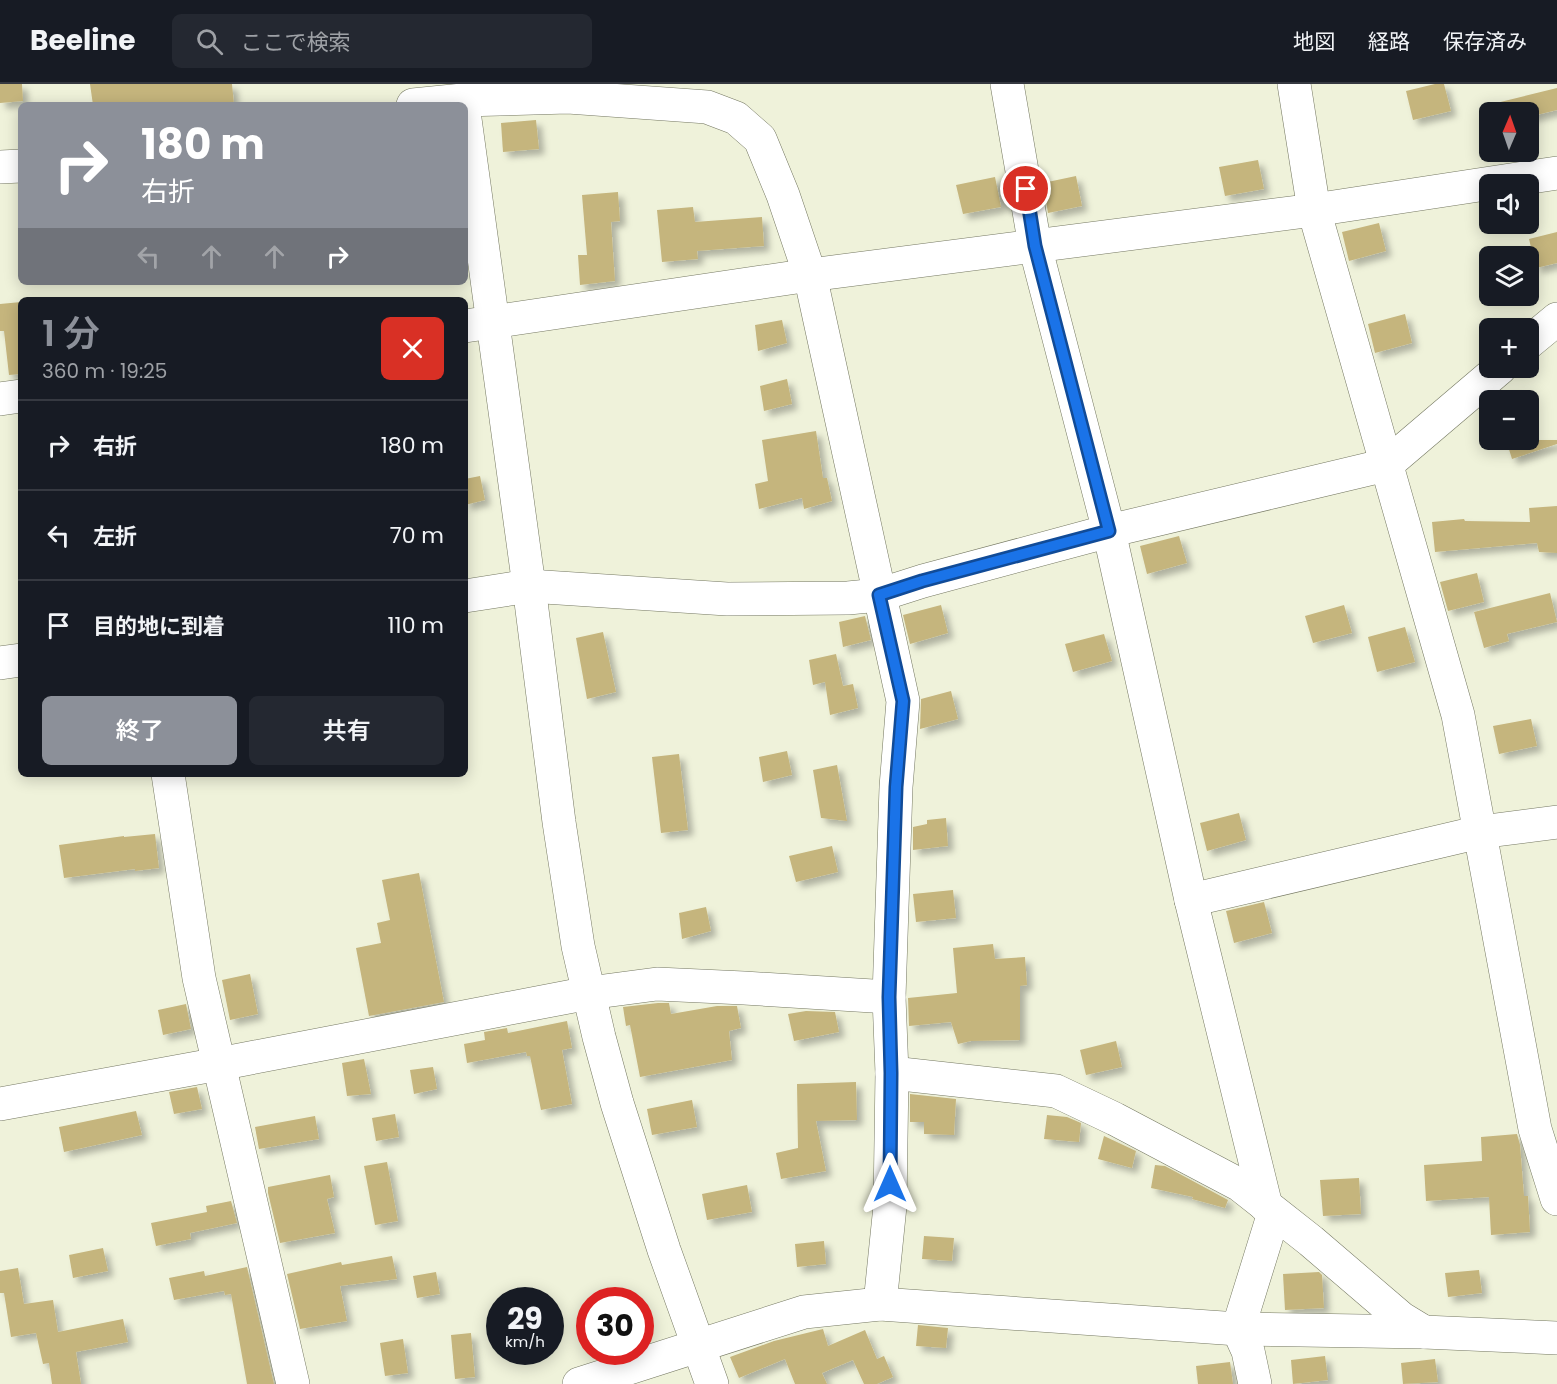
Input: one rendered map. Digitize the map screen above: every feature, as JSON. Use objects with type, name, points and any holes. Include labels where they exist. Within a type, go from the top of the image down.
[{"type":"street","points":[[1007,84],[1035,246],[1109,531],[1191,900],[1270,1209],[1238,1329],[1248,1351],[1255,1384]]},
{"type":"street","points":[[1294,84],[1314,210],[1458,715],[1480,832],[1545,1116],[1557,1199]]},
{"type":"street","points":[[463,102],[568,97],[707,107],[736,118],[760,139],[783,195],[810,275],[903,701],[896,787],[889,997],[890,1206],[880,1304]]},
{"type":"street","points":[[0,166],[18,166]]},
{"type":"street","points":[[468,171],[479,324],[529,586],[561,839],[578,946],[599,1037],[633,1155],[712,1384]]},
{"type":"street","points":[[479,324],[810,275],[1314,210],[1557,173]]},
{"type":"street","points":[[1539,334],[1557,319]]},
{"type":"street","points":[[468,596],[529,586],[727,599],[848,598],[879,595],[922,581],[1109,531],[1386,465],[1488,378]]},
{"type":"street","points":[[0,399],[18,396]]},
{"type":"street","points":[[0,663],[18,660]]},
{"type":"street","points":[[168,777],[199,978],[293,1384]]},
{"type":"street","points":[[1191,900],[1480,832],[1557,822]]},
{"type":"street","points":[[0,1104],[589,993],[657,984],[889,997]]},
{"type":"street","points":[[891,1073],[1056,1091],[1114,1119],[1239,1185],[1311,1241],[1401,1318],[1424,1332]]},
{"type":"street","points":[[579,1384],[804,1312],[880,1304],[1238,1329],[1424,1332],[1557,1338]]},
{"type":"building","points":[[0,84],[22,84],[23,101],[0,103]]},
{"type":"building","points":[[90,84],[232,84],[234,102],[93,102]]},
{"type":"building","points":[[1444,84],[1451,111],[1413,120],[1406,91]]},
{"type":"building","points":[[1557,88],[1557,110],[1539,114],[1539,102],[1500,102]]},
{"type":"building","points":[[536,120],[539,149],[503,152],[501,123]]},
{"type":"building","points":[[1258,160],[1264,189],[1225,196],[1219,167]]},
{"type":"building","points":[[1076,176],[1082,206],[1048,213],[1043,183]]},
{"type":"building","points":[[995,177],[1001,207],[963,214],[956,185]]},
{"type":"building","points":[[618,192],[620,221],[611,222],[615,281],[580,285],[578,255],[587,255],[582,195]]},
{"type":"building","points":[[693,207],[695,222],[762,217],[764,246],[697,251],[698,259],[662,262],[657,210]]},
{"type":"building","points":[[1379,223],[1386,251],[1349,261],[1342,232]]},
{"type":"building","points":[[1557,232],[1557,263],[1539,267],[1539,246],[1531,246],[1529,239]]},
{"type":"building","points":[[18,302],[18,374],[9,375],[4,331],[0,331],[0,304]]},
{"type":"building","points":[[1405,314],[1412,343],[1375,353],[1368,324]]},
{"type":"building","points":[[782,320],[787,343],[758,351],[755,325]]},
{"type":"building","points":[[787,379],[792,404],[764,411],[760,386]]},
{"type":"building","points":[[816,431],[823,478],[827,478],[832,501],[804,509],[802,498],[759,509],[755,484],[768,481],[762,440]]},
{"type":"building","points":[[1539,440],[1557,440],[1557,444],[1539,450]]},
{"type":"building","points":[[1509,450],[1539,450],[1512,459]]},
{"type":"building","points":[[480,476],[485,500],[468,504],[468,478]]},
{"type":"building","points":[[1557,506],[1557,553],[1539,552],[1537,543],[1435,552],[1432,522],[1464,519],[1465,521],[1530,522],[1529,508]]},
{"type":"building","points":[[1179,536],[1187,563],[1147,574],[1140,546]]},
{"type":"building","points":[[1477,573],[1484,602],[1448,611],[1440,582]]},
{"type":"building","points":[[1550,593],[1557,622],[1507,634],[1509,641],[1484,648],[1474,612]]},
{"type":"building","points":[[941,605],[948,633],[910,644],[903,615]]},
{"type":"building","points":[[1344,605],[1352,633],[1313,643],[1305,616]]},
{"type":"building","points":[[865,616],[871,640],[843,647],[839,622]]},
{"type":"building","points":[[1405,627],[1415,662],[1377,672],[1368,637]]},
{"type":"building","points":[[603,632],[616,692],[587,699],[576,638]]},
{"type":"building","points":[[1104,634],[1112,661],[1073,672],[1065,644]]},
{"type":"building","points":[[836,654],[843,686],[853,684],[858,708],[830,715],[825,682],[813,685],[809,660]]},
{"type":"building","points":[[951,691],[958,719],[920,729],[921,699]]},
{"type":"building","points":[[1531,719],[1537,746],[1499,754],[1493,726]]},
{"type":"building","points":[[787,751],[792,775],[763,782],[759,757]]},
{"type":"building","points":[[679,754],[688,830],[661,833],[652,757]]},
{"type":"building","points":[[837,765],[847,821],[821,818],[813,770]]},
{"type":"building","points":[[1239,813],[1246,840],[1207,851],[1200,823]]},
{"type":"building","points":[[946,818],[948,846],[913,850],[913,827],[927,824],[927,820]]},
{"type":"building","points":[[155,834],[159,868],[64,878],[59,845]]},
{"type":"building","points":[[832,846],[838,872],[796,882],[789,856]]},
{"type":"building","points":[[419,873],[444,1002],[369,1016],[356,948],[381,943],[377,923],[390,920],[382,880]]},
{"type":"building","points":[[953,890],[956,918],[916,922],[913,894]]},
{"type":"building","points":[[1264,902],[1272,933],[1234,943],[1226,911]]},
{"type":"building","points":[[706,907],[711,931],[682,939],[679,913]]},
{"type":"building","points":[[993,944],[995,959],[1025,957],[1027,985],[1020,986],[1020,1040],[971,1041],[958,1044],[951,1022],[909,1026],[908,998],[957,993],[953,948]]},
{"type":"building","points":[[250,974],[258,1014],[230,1020],[222,980]]},
{"type":"building","points":[[669,1003],[671,1014],[717,1006],[737,1006],[741,1028],[729,1031],[732,1060],[640,1077],[630,1025],[626,1026],[623,1007]]},
{"type":"building","points":[[186,1004],[191,1029],[163,1035],[158,1010]]},
{"type":"building","points":[[806,1011],[835,1012],[839,1032],[794,1041],[788,1014]]},
{"type":"building","points":[[567,1021],[572,1048],[562,1050],[572,1104],[541,1110],[530,1056],[527,1056],[526,1052],[467,1063],[464,1044],[485,1040],[484,1032],[507,1028],[508,1033]]},
{"type":"building","points":[[1116,1041],[1122,1067],[1086,1075],[1080,1050]]},
{"type":"building","points":[[364,1059],[371,1094],[347,1096],[342,1063]]},
{"type":"building","points":[[433,1067],[437,1089],[414,1094],[410,1070]]},
{"type":"building","points":[[856,1082],[857,1120],[816,1121],[826,1171],[781,1179],[776,1153],[798,1148],[797,1084]]},
{"type":"building","points":[[197,1087],[202,1109],[174,1114],[169,1092]]},
{"type":"building","points":[[910,1094],[956,1099],[954,1135],[924,1134],[924,1122],[910,1122]]},
{"type":"building","points":[[692,1100],[697,1127],[652,1135],[647,1109]]},
{"type":"building","points":[[136,1111],[142,1135],[64,1152],[59,1127]]},
{"type":"building","points":[[395,1114],[399,1137],[376,1141],[372,1118]]},
{"type":"building","points":[[1047,1115],[1067,1117],[1081,1123],[1079,1142],[1044,1139]]},
{"type":"building","points":[[315,1116],[319,1139],[259,1149],[255,1127]]},
{"type":"building","points":[[1517,1134],[1524,1196],[1528,1196],[1530,1232],[1491,1235],[1489,1197],[1426,1201],[1424,1165],[1482,1161],[1481,1137]]},
{"type":"building","points":[[1104,1136],[1136,1151],[1132,1168],[1098,1159]]},
{"type":"building","points":[[387,1162],[398,1221],[375,1225],[364,1166]]},
{"type":"building","points":[[1155,1165],[1165,1166],[1228,1200],[1225,1208],[1192,1199],[1193,1197],[1151,1188]]},
{"type":"building","points":[[330,1175],[334,1197],[327,1199],[335,1233],[280,1243],[268,1187]]},
{"type":"building","points":[[1359,1178],[1361,1214],[1323,1216],[1320,1180]]},
{"type":"building","points":[[747,1185],[752,1212],[707,1220],[702,1194]]},
{"type":"building","points":[[231,1201],[237,1223],[190,1233],[191,1239],[156,1246],[151,1223],[207,1212],[206,1206]]},
{"type":"building","points":[[924,1236],[954,1238],[952,1261],[922,1259]]},
{"type":"building","points":[[824,1241],[826,1264],[797,1267],[795,1244]]},
{"type":"building","points":[[103,1248],[108,1271],[73,1278],[69,1255]]},
{"type":"building","points":[[392,1256],[397,1279],[340,1286],[347,1321],[300,1329],[287,1274],[341,1262],[342,1265]]},
{"type":"building","points":[[247,1267],[274,1384],[247,1384],[231,1294],[225,1295],[224,1291],[174,1300],[169,1278],[204,1271],[205,1276]]},
{"type":"building","points":[[18,1268],[24,1304],[53,1300],[58,1332],[123,1319],[128,1342],[76,1352],[81,1384],[52,1384],[49,1363],[43,1364],[36,1333],[11,1337],[4,1293],[0,1293],[0,1271]]},
{"type":"building","points":[[1479,1270],[1482,1293],[1448,1297],[1445,1273]]},
{"type":"building","points":[[436,1272],[440,1294],[417,1298],[413,1276]]},
{"type":"building","points":[[1319,1272],[1322,1275],[1324,1308],[1285,1310],[1283,1274]]},
{"type":"building","points":[[918,1325],[948,1328],[946,1348],[916,1346]]},
{"type":"building","points":[[823,1329],[828,1346],[865,1330],[877,1359],[884,1356],[893,1377],[877,1384],[864,1384],[853,1360],[822,1373],[827,1384],[795,1384],[785,1359],[739,1378],[730,1357],[774,1341]]},
{"type":"building","points":[[471,1333],[475,1377],[455,1379],[451,1335]]},
{"type":"building","points":[[403,1339],[408,1373],[385,1376],[380,1343]]},
{"type":"building","points":[[1325,1356],[1328,1380],[1293,1384],[1291,1360]]},
{"type":"building","points":[[1435,1359],[1438,1382],[1403,1384],[1401,1363]]},
{"type":"building","points":[[1230,1362],[1233,1384],[1198,1384],[1196,1366]]},
{"type":"route","points":[[890,1184],[889,997],[896,787],[903,701],[879,595],[922,581],[1109,531],[1035,246],[1026,189]]}]
